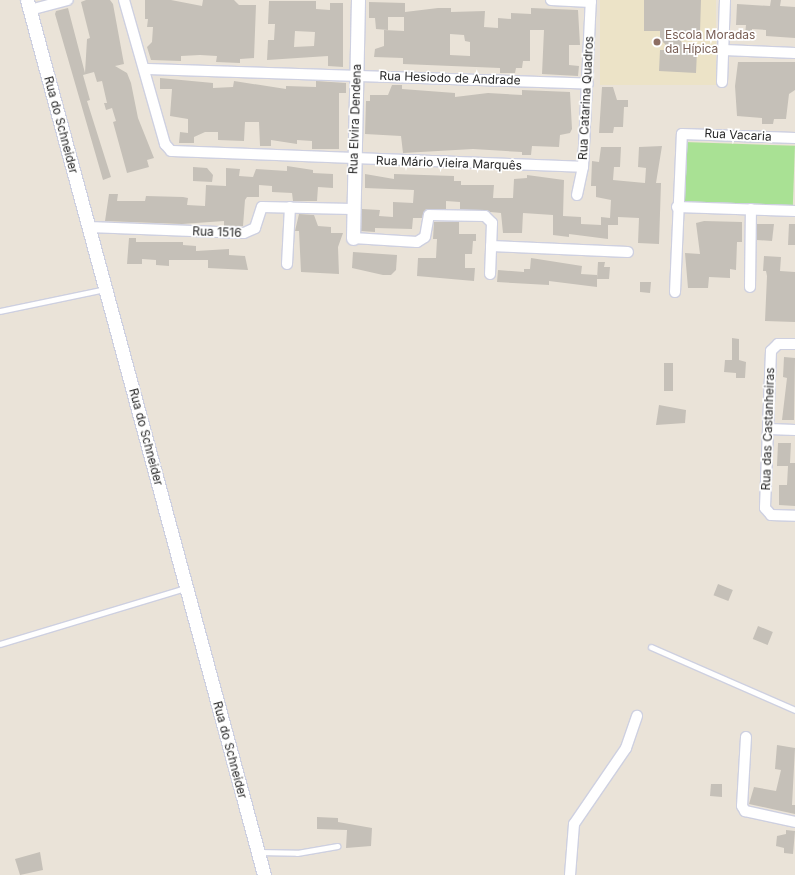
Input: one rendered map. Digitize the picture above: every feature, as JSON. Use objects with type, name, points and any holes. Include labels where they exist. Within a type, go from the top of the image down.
[{"type":"street","points":[[29,5],[68,0]]},
{"type":"street","points":[[124,0],[144,69]]},
{"type":"street","name":"Rua Elvira Dendena","points":[[353,238],[353,159],[358,0]]},
{"type":"street","points":[[551,0],[591,1]]},
{"type":"street","points":[[722,82],[725,0]]},
{"type":"street","name":"Rua Catarina Quadros","points":[[577,195],[583,167],[591,1]]},
{"type":"street","name":"Rua do Schneider","points":[[29,5],[264,875]]},
{"type":"street","points":[[724,50],[795,53]]},
{"type":"street","name":"Rua Hesiodo de Andrade","points":[[144,69],[588,84]]},
{"type":"street","name":"Rua Mário Vieira Marquês","points":[[144,69],[165,144],[171,151],[583,167]]},
{"type":"street","name":"Rua Vacaria","points":[[677,207],[682,134],[795,138]]},
{"type":"street","points":[[286,264],[290,207]]},
{"type":"street","name":"Rua 1516","points":[[89,227],[244,233],[255,228],[262,208],[290,207],[352,209]]},
{"type":"street","points":[[675,292],[677,207],[795,211]]},
{"type":"street","points":[[750,288],[751,209]]},
{"type":"street","points":[[353,238],[422,241],[429,215],[485,216],[492,223],[490,274]]},
{"type":"street","points":[[491,246],[628,252]]},
{"type":"street","name":"Rua das Castanheiras","points":[[795,344],[773,346],[767,513],[795,516]]},
{"type":"street","points":[[769,429],[795,430]]},
{"type":"street","points":[[570,875],[574,824],[626,748],[637,716]]},
{"type":"street","points":[[746,737],[744,811],[795,822]]},
{"type":"lane","points":[[0,311],[105,289]]},
{"type":"lane","points":[[0,644],[187,588]]},
{"type":"lane","points":[[651,647],[795,710]]},
{"type":"lane","points":[[257,852],[297,853],[337,846]]},
{"type":"shaded area","name":"Escola Moradas da Hípica","points":[[600,0],[716,0],[716,85],[600,85]]},
{"type":"green space","points":[[684,142],[795,146],[793,208],[682,204]]},
{"type":"building","points":[[86,0],[110,0],[113,4],[124,64],[115,66],[127,73],[131,83],[138,118],[154,158],[147,160],[149,167],[127,173],[113,122],[116,121],[112,108],[106,110],[104,103],[107,103],[102,81],[97,82],[94,72],[83,75],[90,100],[87,101],[111,177],[103,180],[55,14],[56,11],[68,8],[85,73],[87,39],[90,38],[81,2]]},
{"type":"building","points":[[145,0],[171,0],[202,6],[203,0],[234,0],[239,5],[256,5],[254,58],[240,59],[240,63],[216,62],[217,56],[200,55],[181,56],[181,61],[151,60],[147,47],[152,42],[153,27],[147,27],[148,19],[145,19]]},
{"type":"building","points":[[644,0],[701,0],[700,33],[675,32],[687,50],[697,51],[696,73],[659,71],[660,50],[671,50],[660,39],[660,31],[644,31]]},
{"type":"building","points":[[771,0],[781,0],[780,6],[795,7],[795,38],[766,36],[766,30],[752,29],[752,35],[745,34],[746,25],[736,25],[737,4],[770,6]]},
{"type":"building","points":[[269,1],[316,1],[316,9],[330,10],[330,3],[343,3],[343,67],[328,66],[328,56],[267,60],[268,40],[274,40],[275,24],[268,24]],"holes":[[[295,31],[315,32],[314,46],[294,47]]]},
{"type":"building","points":[[369,2],[405,3],[405,12],[438,8],[451,8],[451,12],[485,11],[484,27],[498,28],[498,18],[511,19],[511,13],[531,14],[531,8],[578,10],[580,45],[569,45],[569,65],[579,66],[578,76],[542,74],[544,30],[530,30],[530,61],[523,61],[522,68],[516,68],[515,73],[500,73],[500,68],[403,64],[403,58],[374,57],[375,49],[384,46],[384,30],[404,31],[404,17],[388,17],[388,30],[376,29],[375,18],[369,18]],"holes":[[[450,34],[464,35],[465,41],[470,42],[470,56],[450,55]]]},
{"type":"building","points":[[738,62],[795,62],[795,90],[789,94],[786,119],[774,119],[773,124],[762,124],[762,118],[737,116],[735,86]]},
{"type":"building","points":[[160,78],[213,83],[213,88],[233,87],[234,81],[286,89],[286,86],[316,87],[316,81],[346,83],[346,93],[339,93],[339,149],[312,149],[312,141],[297,140],[297,144],[271,140],[271,146],[260,146],[259,122],[245,122],[244,141],[218,140],[218,132],[205,132],[194,137],[194,143],[179,143],[180,132],[188,133],[188,119],[170,116],[172,89],[160,89]]},
{"type":"building","points":[[392,85],[402,85],[402,89],[455,93],[455,97],[488,93],[522,95],[522,90],[570,92],[572,129],[570,133],[560,135],[559,147],[532,146],[531,155],[522,155],[522,152],[473,149],[403,153],[401,136],[365,134],[366,101],[370,101],[370,95],[388,95]]},
{"type":"building","points":[[602,87],[613,87],[617,100],[628,100],[628,107],[624,107],[623,127],[614,127],[613,133],[599,133]]},
{"type":"building","points":[[662,146],[656,183],[661,183],[659,244],[638,243],[639,218],[618,217],[618,225],[608,225],[608,239],[569,234],[569,237],[553,235],[553,215],[523,213],[522,233],[503,233],[501,213],[460,209],[460,202],[446,201],[446,209],[426,209],[422,218],[413,218],[412,229],[375,228],[375,232],[361,231],[362,209],[380,210],[379,216],[393,217],[393,202],[413,203],[414,190],[365,188],[365,174],[394,179],[394,174],[454,176],[454,181],[461,181],[461,185],[494,185],[493,198],[513,198],[514,179],[527,178],[527,175],[564,180],[563,216],[581,217],[581,224],[601,225],[601,217],[610,218],[611,200],[596,197],[596,186],[591,186],[592,161],[599,162],[601,147],[621,147],[620,167],[614,167],[613,180],[645,183],[646,168],[638,167],[639,147]]},
{"type":"building","points":[[287,166],[313,170],[313,173],[333,174],[333,188],[318,187],[317,201],[293,201],[292,193],[272,192],[272,186],[259,185],[259,197],[247,197],[245,200],[243,226],[224,226],[224,221],[182,224],[105,221],[109,194],[118,194],[117,201],[145,201],[146,196],[183,197],[188,198],[187,205],[205,206],[206,185],[226,186],[226,168],[240,169],[239,176],[253,177],[256,169],[287,171]]},
{"type":"building","points":[[193,167],[207,168],[213,175],[212,182],[193,181]]},
{"type":"building","points":[[299,214],[314,215],[318,226],[331,227],[331,233],[343,233],[338,247],[339,274],[301,272],[299,231],[295,231]]},
{"type":"building","points":[[704,221],[742,222],[742,242],[737,242],[736,270],[730,269],[730,278],[709,277],[708,288],[688,288],[685,253],[700,254],[696,223]]},
{"type":"building","points":[[434,222],[459,222],[459,234],[476,234],[476,241],[473,241],[472,254],[465,254],[465,268],[475,268],[474,281],[417,276],[418,258],[436,258],[437,239],[433,239]]},
{"type":"building","points":[[757,224],[774,224],[772,241],[757,240]]},
{"type":"building","points":[[789,224],[795,224],[795,245],[788,245]]},
{"type":"building","points":[[129,238],[136,238],[136,242],[183,242],[183,245],[196,246],[196,251],[229,249],[229,255],[245,256],[248,270],[208,268],[208,260],[169,260],[169,266],[156,265],[156,260],[142,259],[142,264],[127,264]]},
{"type":"building","points":[[353,252],[397,255],[396,270],[391,275],[383,275],[352,268]]},
{"type":"building","points":[[764,256],[781,257],[780,271],[795,272],[795,322],[765,321],[767,276],[766,271],[763,271]]},
{"type":"building","points":[[531,258],[582,266],[581,274],[597,275],[597,287],[549,281],[549,285],[497,282],[498,270],[524,272],[524,269],[530,269]]},
{"type":"building","points":[[598,262],[605,262],[604,267],[610,267],[609,279],[597,279]]},
{"type":"building","points":[[640,282],[651,282],[650,293],[640,292]]},
{"type":"building","points":[[732,338],[739,339],[739,360],[746,362],[745,378],[736,378],[736,373],[724,372],[725,360],[732,360]]},
{"type":"building","points":[[784,357],[795,358],[794,420],[782,420],[787,378],[783,377]]},
{"type":"building","points":[[664,363],[673,363],[673,391],[664,391]]},
{"type":"building","points":[[659,405],[686,410],[685,423],[656,425]]},
{"type":"building","points":[[778,443],[791,443],[790,463],[795,463],[795,506],[779,505],[779,485],[787,485],[788,466],[777,466]]},
{"type":"building","points":[[718,584],[733,590],[728,601],[714,595]]},
{"type":"building","points":[[758,626],[773,632],[768,645],[753,639]]},
{"type":"building","points":[[777,745],[795,748],[792,805],[795,805],[795,814],[749,804],[754,787],[776,791],[781,770],[775,769]]},
{"type":"building","points":[[711,784],[722,784],[722,797],[710,796]]},
{"type":"building","points":[[317,817],[338,818],[338,822],[372,828],[371,846],[346,848],[347,830],[317,829]]},
{"type":"building","points":[[786,830],[795,831],[793,854],[784,853],[784,848],[776,846],[777,836],[786,834]]},
{"type":"building","points":[[40,852],[43,870],[20,875],[15,859]]},
{"type":"place","name":"Escola Moradas da Hípica","points":[[657,42]]}]
